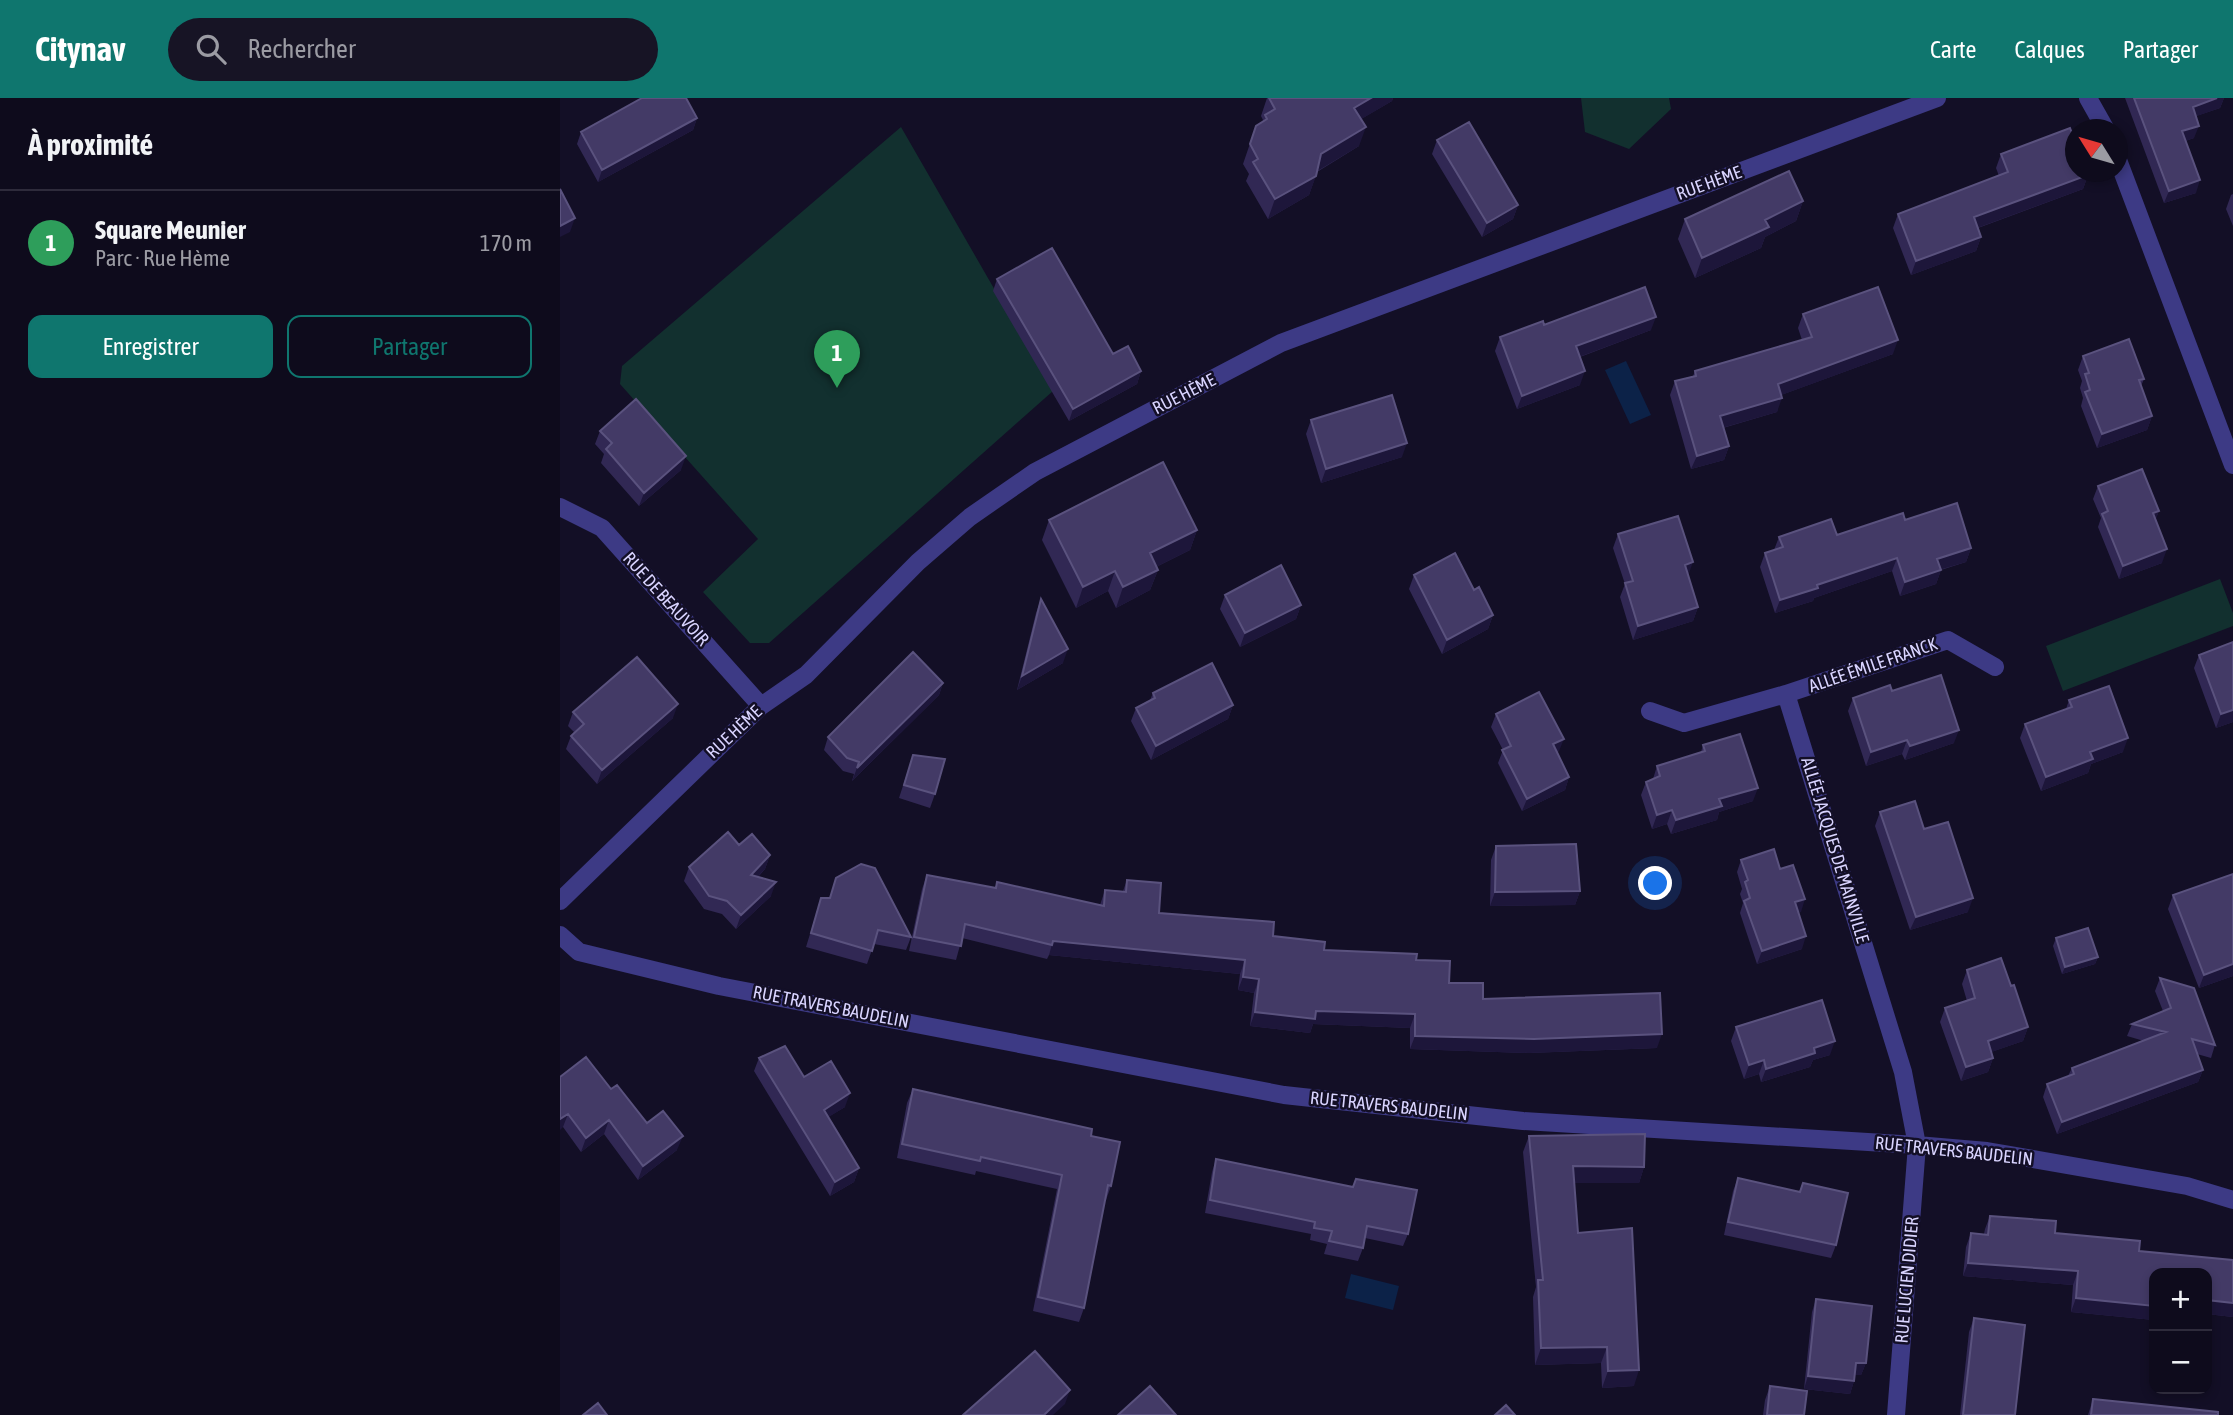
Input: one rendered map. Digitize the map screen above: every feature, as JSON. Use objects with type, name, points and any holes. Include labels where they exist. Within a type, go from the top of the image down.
[{"type":"street","name":"RUE HÈME","points":[[560,901],[761,706],[806,675],[918,562],[970,517],[1035,472],[1281,343],[1937,98]]},
{"type":"street","points":[[2088,98],[2100,119]]},
{"type":"street","points":[[2126,182],[2233,465]]},
{"type":"street","name":"RUE DE BEAUVOIR","points":[[560,507],[602,528],[761,706]]},
{"type":"street","name":"ALLÉE ÉMILE FRANCK","points":[[1786,694],[1948,640],[1995,667]]},
{"type":"street","points":[[1650,711],[1684,723],[1786,694]]},
{"type":"street","name":"ALLÉE JACQUES DE MAINVILLE","points":[[1786,694],[1903,1072],[1917,1144]]},
{"type":"street","name":"RUE TRAVERS BAUDELIN","points":[[560,935],[579,952],[719,986],[1284,1095],[1523,1121],[1917,1144],[1987,1151],[2187,1186],[2233,1200]]},
{"type":"street","name":"RUE LUCIEN DIDIER","points":[[1896,1415],[1917,1144]]},
{"type":"green space","points":[[1581,98],[1669,98],[1671,109],[1629,149],[1585,132]]},
{"type":"green space","points":[[901,127],[1053,391],[769,643],[750,643],[703,592],[758,539],[620,384],[622,366]]},
{"type":"green space","points":[[2220,579],[2233,613],[2233,626],[2063,691],[2046,646]]},
{"type":"water","points":[[1626,361],[1651,415],[1630,424],[1605,370]]},
{"type":"water","points":[[1351,1274],[1399,1286],[1393,1310],[1345,1298]]},
{"type":"building","points":[[642,98],[686,98],[697,118],[602,170],[581,132]]},
{"type":"building","points":[[1269,98],[1371,98],[1354,108],[1366,127],[1321,154],[1316,176],[1275,199],[1253,162],[1258,159],[1250,144],[1256,126],[1267,119],[1265,115],[1275,109]]},
{"type":"building","points":[[2134,98],[2217,98],[2193,107],[2199,126],[2182,131],[2200,180],[2169,191]]},
{"type":"building","points":[[1469,122],[1518,205],[1487,223],[1437,140]]},
{"type":"building","points":[[2065,130],[2065,182],[2069,182],[1974,217],[1981,237],[1916,261],[1898,214],[2008,172],[2001,154]]},
{"type":"building","points":[[1789,171],[1803,201],[1765,220],[1769,227],[1702,258],[1685,219]]},
{"type":"building","points":[[560,189],[575,218],[560,226]]},
{"type":"building","points":[[1052,248],[1113,354],[1128,346],[1141,371],[1073,409],[997,279]]},
{"type":"building","points":[[1645,287],[1656,317],[1576,346],[1585,371],[1522,396],[1500,337],[1543,321],[1544,325]]},
{"type":"building","points":[[1878,287],[1898,340],[1778,384],[1782,398],[1720,416],[1729,446],[1697,456],[1675,381],[1696,376],[1695,371],[1812,337],[1803,314]]},
{"type":"building","points":[[2129,339],[2144,379],[2139,380],[2152,416],[2102,434],[2085,392],[2090,390],[2085,374],[2089,373],[2083,356]]},
{"type":"building","points":[[1392,395],[1407,443],[1326,469],[1311,420]]},
{"type":"building","points":[[636,399],[686,456],[644,493],[606,449],[612,443],[600,431]]},
{"type":"building","points":[[1163,462],[1197,530],[1150,553],[1158,570],[1123,587],[1115,571],[1083,587],[1049,520]]},
{"type":"building","points":[[2142,469],[2159,511],[2153,513],[2167,549],[2123,566],[2102,514],[2108,511],[2098,486]]},
{"type":"building","points":[[1957,503],[1971,548],[1937,559],[1941,570],[1905,582],[1897,558],[1780,600],[1765,553],[1783,547],[1779,537],[1831,519],[1837,535],[1903,513],[1905,520]]},
{"type":"building","points":[[1678,516],[1693,562],[1685,565],[1698,607],[1638,626],[1625,583],[1633,581],[1618,534]]},
{"type":"building","points":[[1455,553],[1474,590],[1479,587],[1493,615],[1447,640],[1414,575]]},
{"type":"building","points":[[1281,565],[1301,605],[1245,633],[1225,595]]},
{"type":"building","points":[[1041,599],[1068,649],[1022,676]]},
{"type":"building","points":[[2233,642],[2233,710],[2221,714],[2199,655]]},
{"type":"building","points":[[913,652],[943,683],[857,768],[859,762],[847,758],[828,737]]},
{"type":"building","points":[[637,657],[678,704],[602,770],[571,736],[584,724],[573,712]]},
{"type":"building","points":[[1212,663],[1233,705],[1156,746],[1136,708],[1155,698],[1153,693]]},
{"type":"building","points":[[1941,675],[1959,730],[1910,746],[1907,740],[1871,752],[1853,698],[1890,685],[1892,691]]},
{"type":"building","points":[[2109,686],[2128,738],[2090,752],[2093,759],[2046,777],[2025,724],[2072,707],[2069,700]]},
{"type":"building","points":[[1539,692],[1564,739],[1553,744],[1569,777],[1527,799],[1502,750],[1511,746],[1496,714]]},
{"type":"building","points":[[1740,734],[1758,788],[1719,799],[1722,806],[1676,820],[1672,810],[1657,815],[1646,782],[1660,776],[1657,766],[1705,751],[1703,745]]},
{"type":"building","points":[[913,755],[945,759],[935,794],[904,785]]},
{"type":"building","points":[[1915,801],[1924,829],[1948,822],[1973,898],[1916,917],[1880,812]]},
{"type":"building","points":[[728,832],[739,845],[752,834],[770,855],[751,875],[776,882],[741,915],[727,901],[709,896],[689,867]]},
{"type":"building","points":[[1576,844],[1580,891],[1495,892],[1496,846]]},
{"type":"building","points":[[1774,849],[1780,869],[1793,865],[1805,899],[1795,902],[1806,936],[1762,951],[1744,901],[1750,898],[1745,882],[1748,880],[1741,860]]},
{"type":"building","points":[[861,864],[875,868],[911,937],[878,930],[872,951],[811,933],[821,898],[830,898],[836,878]]},
{"type":"building","points":[[2233,874],[2233,964],[2204,975],[2173,895]]},
{"type":"building","points":[[927,875],[996,888],[997,882],[1104,906],[1105,890],[1126,892],[1127,880],[1161,883],[1159,913],[1274,922],[1273,936],[1325,942],[1324,950],[1417,954],[1416,960],[1450,961],[1449,983],[1483,983],[1483,999],[1660,993],[1662,1034],[1534,1039],[1415,1036],[1415,1014],[1316,1011],[1315,1019],[1255,1012],[1259,979],[1243,977],[1245,960],[1053,941],[1052,945],[965,924],[961,946],[914,937]]},
{"type":"building","points":[[2088,928],[2098,957],[2065,967],[2056,938]]},
{"type":"building","points":[[2001,958],[2011,986],[2014,985],[2028,1027],[1988,1041],[1993,1058],[1966,1067],[1945,1008],[1975,998],[1967,970]]},
{"type":"building","points":[[2160,978],[2194,988],[2215,1045],[2192,1039],[2203,1070],[2062,1122],[2047,1084],[2074,1074],[2072,1068],[2166,1032],[2132,1024],[2171,1008]]},
{"type":"building","points":[[1822,1000],[1835,1041],[1814,1048],[1815,1053],[1766,1069],[1764,1060],[1749,1065],[1736,1027]]},
{"type":"building","points":[[785,1046],[804,1077],[831,1061],[850,1093],[824,1110],[859,1168],[835,1182],[759,1058]]},
{"type":"building","points":[[586,1057],[611,1089],[617,1085],[647,1123],[663,1111],[683,1136],[643,1166],[609,1120],[586,1138],[568,1114],[560,1119],[560,1077]]},
{"type":"building","points":[[913,1089],[1092,1129],[1091,1136],[1120,1142],[1111,1186],[1108,1185],[1084,1308],[1038,1297],[1062,1175],[981,1157],[980,1161],[902,1144]]},
{"type":"building","points":[[1645,1134],[1644,1167],[1573,1166],[1578,1233],[1632,1228],[1639,1370],[1608,1371],[1607,1347],[1541,1348],[1538,1280],[1543,1280],[1529,1136]]},
{"type":"building","points":[[1216,1159],[1353,1187],[1356,1179],[1417,1190],[1408,1234],[1367,1226],[1363,1248],[1329,1241],[1332,1231],[1314,1228],[1315,1222],[1210,1200]]},
{"type":"building","points":[[1738,1178],[1800,1192],[1803,1183],[1848,1193],[1836,1245],[1728,1222]]},
{"type":"building","points":[[1990,1216],[2056,1221],[2055,1233],[2140,1241],[2139,1251],[2233,1260],[2233,1303],[2212,1301],[2212,1268],[2149,1268],[2149,1305],[2076,1298],[2078,1271],[1968,1263],[1971,1233],[1988,1235]]},
{"type":"building","points":[[1816,1299],[1872,1306],[1866,1363],[1856,1363],[1854,1381],[1808,1376]]},
{"type":"building","points":[[1974,1318],[2025,1325],[2015,1415],[1963,1415]]},
{"type":"building","points":[[1035,1351],[1070,1390],[1044,1415],[963,1415]]},
{"type":"building","points":[[1150,1386],[1176,1415],[1118,1415]]},
{"type":"building","points":[[1770,1386],[1807,1391],[1804,1415],[1767,1415]]},
{"type":"building","points":[[2093,1399],[2218,1412],[2218,1415],[2091,1415]]},
{"type":"building","points":[[598,1403],[607,1415],[583,1415]]},
{"type":"building","points":[[1506,1405],[1515,1415],[1495,1415]]},
{"type":"place","name":"Square Meunier","points":[[837,388]]}]
